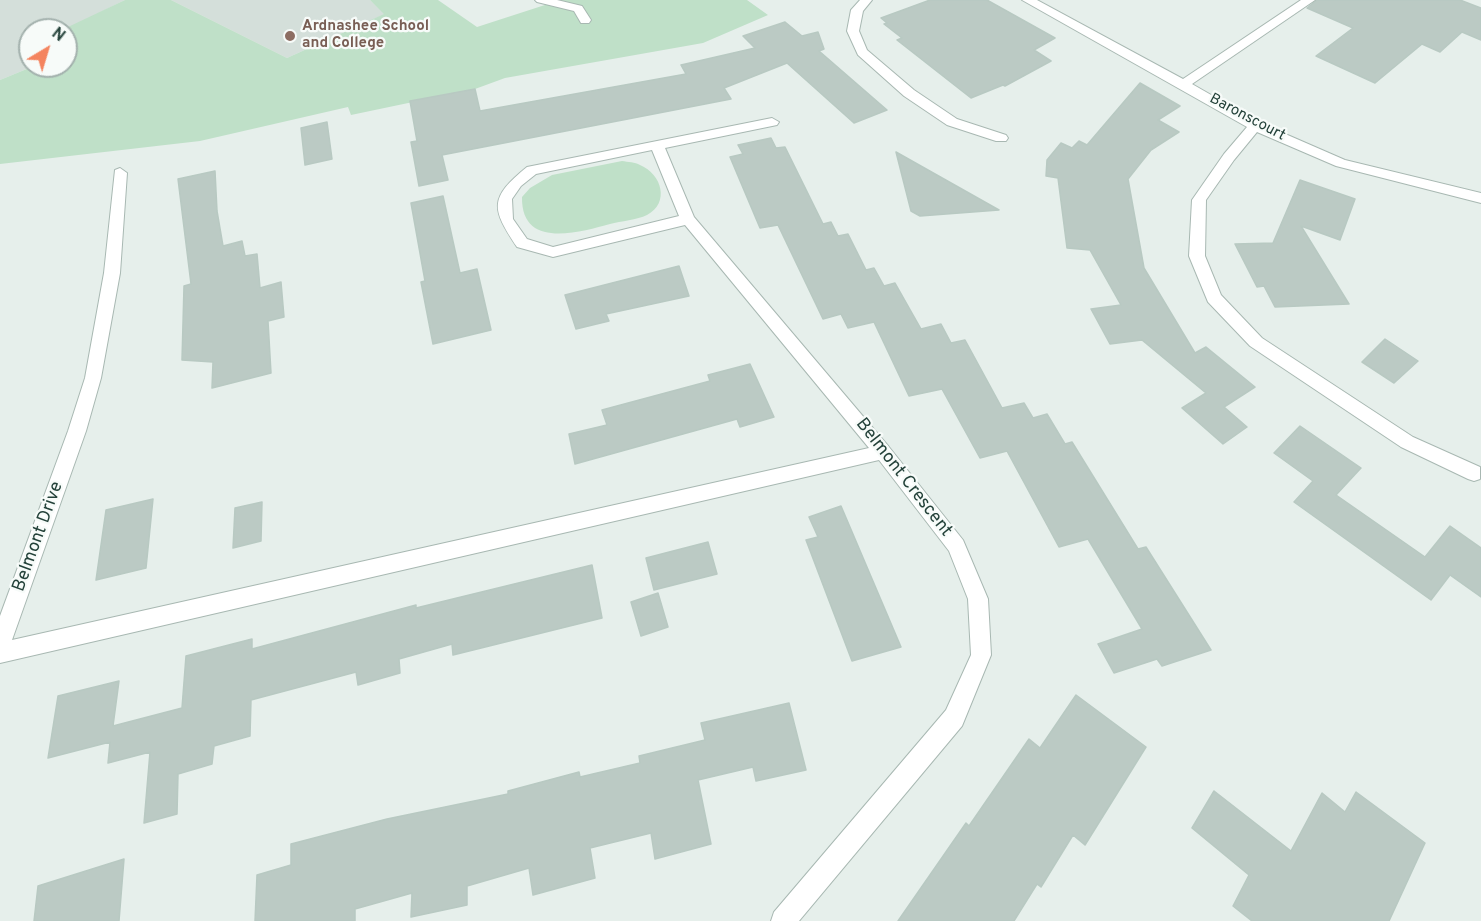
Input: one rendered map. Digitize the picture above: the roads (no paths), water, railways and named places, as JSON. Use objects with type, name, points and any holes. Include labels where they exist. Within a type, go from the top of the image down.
[{"type":"street","points":[[541,0],[578,8],[585,20]]},
{"type":"street","points":[[866,0],[857,10],[854,31],[862,52],[909,93],[952,122],[1000,138]]},
{"type":"street","name":"Baronscourt","points":[[1028,0],[1255,126],[1341,163],[1481,198]]},
{"type":"street","points":[[1183,84],[1308,0]]},
{"type":"street","points":[[687,219],[553,252],[522,243],[506,219],[505,199],[516,183],[532,170],[772,122]]},
{"type":"street","points":[[1255,126],[1228,157],[1199,200],[1197,255],[1214,298],[1256,342],[1407,442],[1474,473]]},
{"type":"street","name":"Belmont Crescent","points":[[657,145],[687,219],[883,452],[957,546],[978,599],[981,655],[954,718],[783,921]]},
{"type":"street","name":"Belmont Drive","points":[[0,644],[77,430],[93,378],[112,273],[120,173]]},
{"type":"street","points":[[0,653],[883,452]]},
{"type":"place","name":"Ardnashee School and College","points":[[290,36]]}]
